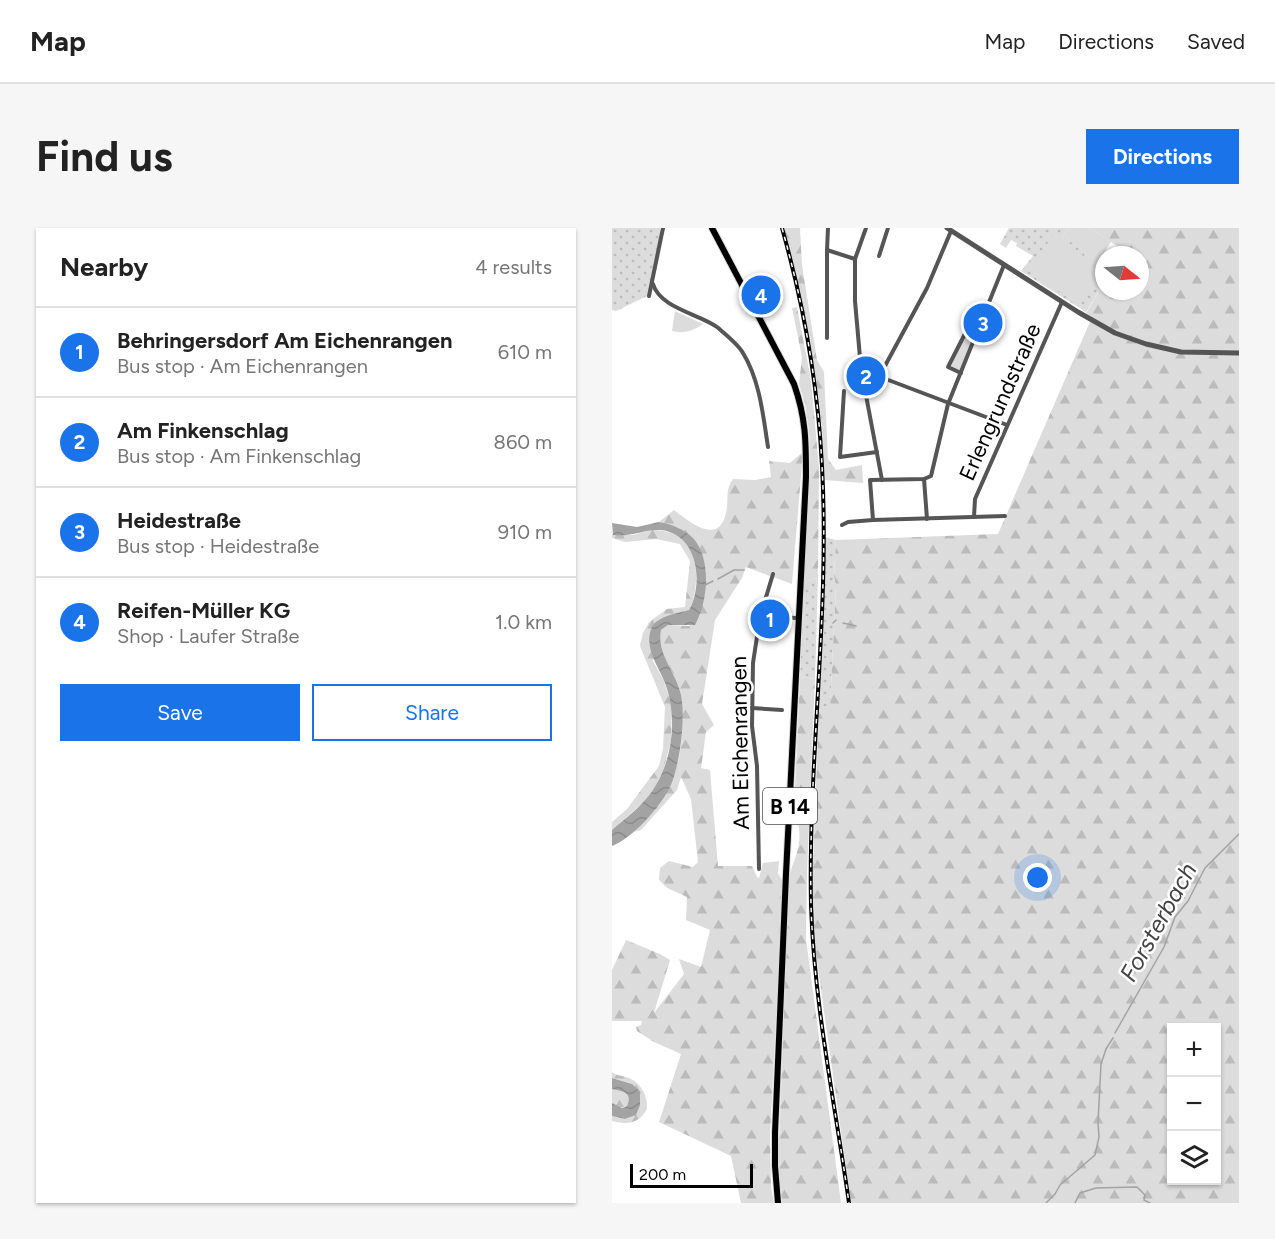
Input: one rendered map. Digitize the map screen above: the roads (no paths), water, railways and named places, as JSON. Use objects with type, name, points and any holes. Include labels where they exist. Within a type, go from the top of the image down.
[{"type":"main road","name":"B 14","points":[[712,228],[794,384],[803,409],[806,430],[806,477],[775,1133],[778,1203]]},
{"type":"street","points":[[649,296],[663,228]]},
{"type":"street","points":[[827,338],[828,228]]},
{"type":"street","points":[[866,228],[855,259],[855,301],[861,369],[882,480]]},
{"type":"street","points":[[879,256],[888,228]]},
{"type":"street","points":[[879,377],[927,288],[949,229],[1062,302],[1128,338],[1156,347],[1198,353],[1239,353]]},
{"type":"street","points":[[827,250],[855,259]]},
{"type":"street","points":[[873,520],[870,480],[924,479],[931,476],[948,404],[1004,264]]},
{"type":"street","points":[[653,284],[654,289],[667,301],[717,327],[742,351],[754,377],[768,447]]},
{"type":"street","name":"Erlengrundstraße","points":[[974,517],[975,499],[1062,302]]},
{"type":"street","points":[[961,373],[948,367],[972,320],[981,322]]},
{"type":"street","points":[[861,369],[1007,425]]},
{"type":"street","points":[[844,392],[840,457],[877,452]]},
{"type":"street","points":[[924,479],[927,519]]},
{"type":"street","points":[[842,525],[848,522],[873,520],[1005,516]]},
{"type":"street","name":"Am Eichenrangen","points":[[759,869],[757,766],[752,708],[754,646],[772,574]]},
{"type":"street","points":[[760,617],[799,618]]},
{"type":"street","points":[[752,708],[782,710]]},
{"type":"water","points":[[659,522],[686,532],[699,547],[705,569],[705,593],[695,625],[668,625],[661,630],[661,647],[680,691],[683,712],[674,778],[665,795],[645,821],[629,836],[612,846],[612,830],[646,799],[655,787],[667,759],[672,713],[665,683],[650,649],[650,634],[652,627],[659,620],[689,610],[694,599],[696,574],[690,550],[683,540],[673,533],[654,530],[613,535],[612,523],[637,527]]},
{"type":"water","points":[[612,1078],[632,1084],[640,1092],[640,1105],[636,1115],[625,1119],[612,1116],[612,1103],[622,1108],[627,1106],[629,1098],[623,1092],[612,1089]]},
{"type":"waterway","points":[[718,579],[734,570],[744,570]]},
{"type":"waterway","points":[[705,585],[713,581]]},
{"type":"waterway","points":[[833,623],[836,620]]},
{"type":"waterway","points":[[843,623],[856,626]]},
{"type":"waterway","name":"Forsterbach","points":[[1115,1033],[1164,947],[1175,917],[1188,901],[1205,868],[1239,834]]},
{"type":"waterway","name":"Forsterbach","points":[[1046,1203],[1060,1185],[1095,1155],[1099,1137],[1101,1064],[1113,1038]]},
{"type":"waterway","points":[[1075,1203],[1080,1193],[1096,1188],[1137,1187],[1145,1195],[1144,1200],[1150,1203]]},
{"type":"railway","points":[[782,228],[809,346],[820,436],[824,521],[823,576],[813,795],[811,905],[816,979],[849,1203]]},
{"type":"place","name":"Reifen-Müller KG","points":[[761,295]]},
{"type":"place","name":"Heidestraße","points":[[983,323]]},
{"type":"place","name":"Am Finkenschlag","points":[[866,376]]},
{"type":"place","name":"Behringersdorf Am Eichenrangen","points":[[770,619]]}]
